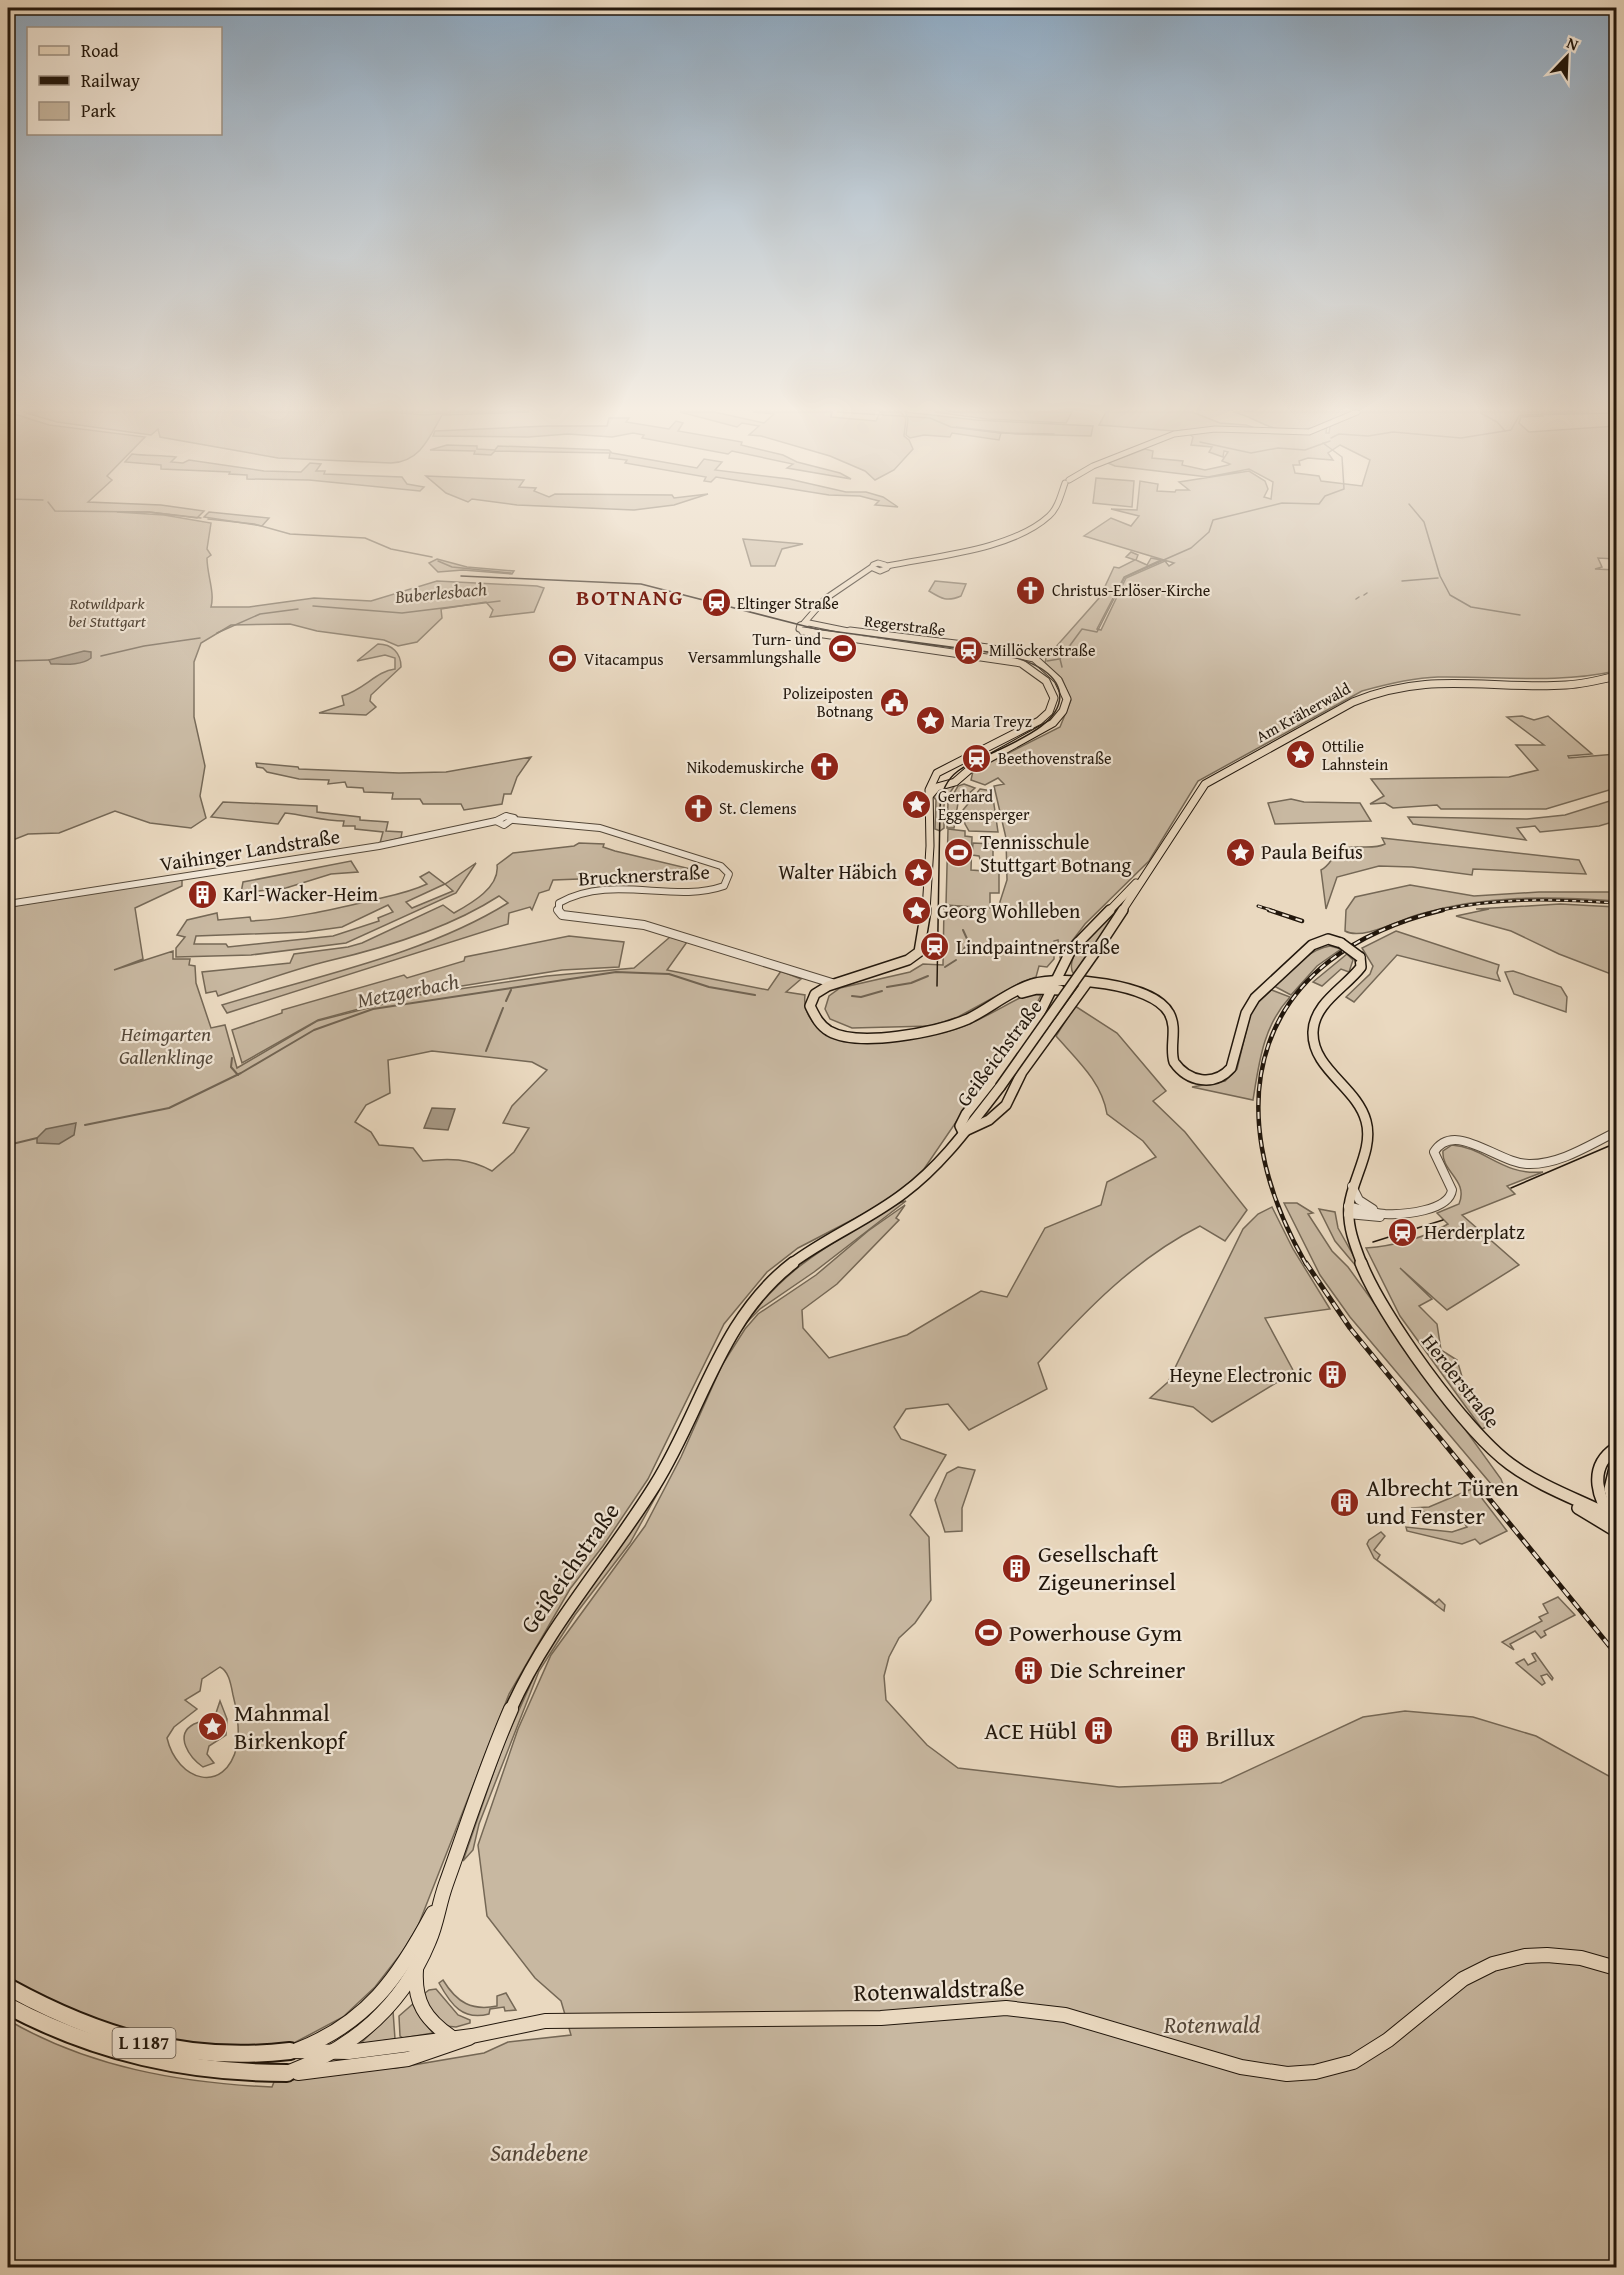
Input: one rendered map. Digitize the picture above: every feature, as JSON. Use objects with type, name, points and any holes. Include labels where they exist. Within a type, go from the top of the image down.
[{"type":"highway","name":"Rotenwaldstraße","points":[[8,1987],[68,2018],[132,2041],[231,2056],[250,2057],[290,2051]]},
{"type":"highway","name":"Rotenwaldstraße","points":[[8,2006],[59,2032],[140,2059],[249,2073],[287,2073]]},
{"type":"main road","points":[[874,569],[855,577],[817,608],[799,629],[810,632],[816,629],[814,625],[818,613],[856,580],[874,569],[878,563],[887,566],[975,546],[1004,538],[1039,524],[1045,518]]},
{"type":"main road","name":"Regerstraße","points":[[804,623],[988,648],[1038,659],[1064,689],[1066,705],[1059,718],[958,778]]},
{"type":"main road","name":"Regerstraße","points":[[810,632],[1021,663],[1046,681],[1053,692],[1053,705],[1049,712],[1026,729],[966,756],[944,771]]},
{"type":"main road","points":[[1021,663],[1022,659],[1027,657]]},
{"type":"main road","points":[[1029,667],[1041,664]]},
{"type":"main road","name":"Am Kräherwald","points":[[1098,948],[1205,784],[1362,697],[1433,681],[1557,685],[1617,676]]},
{"type":"main road","points":[[824,986],[899,966],[912,960],[920,950],[925,924],[931,785],[935,777],[937,773],[944,771],[954,772],[958,778],[953,783],[943,783],[935,777]]},
{"type":"main road","points":[[930,795],[943,783]]},
{"type":"main road","points":[[1117,903],[1147,873]]},
{"type":"main road","points":[[1117,903],[1130,901]]},
{"type":"main road","name":"Geißeichstraße","points":[[1067,1011],[1060,986],[1061,972],[1071,950],[1117,903]]},
{"type":"main road","points":[[1060,986],[1086,984],[1126,988],[1154,997],[1171,1016],[1174,1063],[1184,1073],[1196,1078],[1216,1079],[1226,1075],[1231,1068],[1246,1014],[1255,998],[1312,945],[1328,939],[1341,943],[1360,957],[1361,967],[1322,1006],[1313,1029],[1316,1048],[1323,1062],[1359,1106],[1366,1120],[1366,1140],[1352,1186],[1348,1210]]},
{"type":"main road","name":"Geißeichstraße","points":[[287,2073],[336,2054],[385,2013],[417,1967],[433,1929],[441,1898],[492,1756],[527,1674],[572,1599],[656,1483],[678,1443],[712,1365],[739,1318],[768,1285],[800,1258],[904,1194],[963,1132],[1000,1087],[1098,948]]},
{"type":"main road","name":"Geißeichstraße","points":[[963,1132],[995,1115],[1006,1105],[1022,1072],[1086,984]]},
{"type":"main road","name":"Geißeichstraße","points":[[824,986],[811,999],[811,1008],[817,1020],[826,1029],[849,1036],[926,1032],[950,1028],[1013,994],[1060,986]]},
{"type":"main road","points":[[1060,986],[1077,996]]},
{"type":"main road","name":"Geißeichstraße","points":[[963,1132],[962,1121],[1024,1042],[1060,986]]},
{"type":"main road","points":[[990,1099],[1002,1102],[1013,1093]]},
{"type":"main road","name":"Herderstraße","points":[[1348,1210],[1355,1245],[1382,1301],[1405,1339],[1492,1450],[1516,1468],[1563,1494],[1588,1507],[1606,1511]]},
{"type":"main road","points":[[1617,1448],[1607,1453],[1599,1469],[1597,1486],[1606,1511],[1617,1525]]},
{"type":"main road","points":[[1606,1511],[1611,1497],[1610,1480],[1617,1464]]},
{"type":"main road","points":[[1563,1494],[1576,1506],[1617,1531]]},
{"type":"main road","name":"Rotenwaldstraße","points":[[290,2051],[307,2046],[336,2032],[379,1998],[406,1964],[441,1898]]},
{"type":"main road","name":"Rotenwaldstraße","points":[[290,2051],[336,2054],[472,2036],[545,2021],[881,2018],[1006,2008],[1065,2015],[1241,2067],[1287,2074],[1315,2072],[1353,2062],[1388,2040],[1463,1979],[1492,1964],[1525,1956],[1547,1955],[1581,1958],[1617,1968]]},
{"type":"main road","points":[[417,1967],[416,1993],[423,2015],[451,2037]]},
{"type":"main road","name":"Rotenwaldstraße","points":[[287,2073],[339,2070],[398,2059],[450,2048],[472,2036]]},
{"type":"street","name":"Vaihinger Landstraße","points":[[8,904],[379,846],[496,821],[504,825],[514,820]]},
{"type":"street","name":"Brucknerstraße","points":[[514,820],[592,826],[617,832],[721,866],[729,874],[724,886],[710,891],[618,890],[577,893],[559,903],[558,910],[562,915],[644,926],[795,973]]},
{"type":"street","points":[[795,973],[824,986]]},
{"type":"street","points":[[795,973],[824,986]]},
{"type":"street","points":[[1348,1210],[1371,1218],[1435,1208],[1449,1202],[1452,1186],[1434,1156],[1435,1146],[1443,1140],[1454,1138],[1467,1141],[1501,1159],[1533,1165],[1552,1161],[1617,1132]]},
{"type":"street","points":[[1352,1186],[1363,1204],[1386,1214]]},
{"type":"green space","name":"Rotwildpark bei Stuttgart","points":[[8,518],[183,518],[211,523],[207,549],[211,555],[207,558],[212,595],[211,607],[249,607],[314,598],[371,601],[437,581],[544,588],[534,612],[490,617],[493,610],[486,602],[441,609],[442,618],[417,642],[398,646],[384,640],[317,631],[290,624],[231,625],[201,643],[194,662],[194,717],[205,766],[200,796],[206,818],[191,828],[150,823],[115,811],[59,833],[28,834],[8,842]]},
{"type":"green space","points":[[212,518],[269,518],[262,526]]},
{"type":"green space","points":[[1111,518],[1131,526],[1137,518],[1616,518],[1616,559],[1598,558],[1602,567],[1595,569],[1616,570],[1616,671],[1550,678],[1429,678],[1362,691],[1198,781],[1149,861],[1085,924],[1060,957],[1058,940],[1054,941],[1054,959],[1047,967],[1039,966],[1036,977],[1020,983],[958,1017],[931,1026],[852,1028],[830,1019],[825,1009],[829,996],[840,988],[910,972],[923,964],[943,965],[944,906],[975,907],[946,905],[948,829],[965,831],[965,836],[972,837],[971,870],[999,872],[999,893],[990,893],[990,908],[998,908],[1007,880],[1006,838],[994,786],[1004,784],[998,778],[985,785],[971,780],[973,771],[1060,727],[1071,700],[1062,679],[1045,663],[1046,658],[1100,597],[1114,567],[1119,568],[1135,560],[1126,557],[1131,552],[1138,555],[1136,560],[1147,565],[1151,558],[1161,560],[1124,577],[1097,629],[1101,630],[1126,578],[1165,561],[1169,566],[1174,563],[1084,536]]},
{"type":"green space","points":[[743,539],[803,544],[782,549],[775,566],[751,566]]},
{"type":"green space","points":[[437,559],[467,567],[514,571],[512,574],[463,570],[438,572],[429,563]]},
{"type":"green space","points":[[935,581],[966,584],[961,596],[948,599],[929,591]]},
{"type":"green space","points":[[378,644],[395,650],[401,667],[371,695],[370,701],[376,707],[366,715],[319,713],[344,705],[342,696],[357,690],[382,673],[395,669],[395,658],[385,655],[357,661]]},
{"type":"green space","points":[[1522,716],[1534,720],[1548,716],[1592,754],[1568,756],[1569,758],[1616,754],[1616,788],[1546,809],[1441,809],[1437,805],[1393,808],[1385,803],[1370,804],[1384,796],[1371,779],[1509,777],[1538,770],[1516,745],[1544,745],[1507,717]]},
{"type":"green space","points":[[531,757],[517,777],[511,794],[504,794],[502,804],[464,810],[461,804],[423,804],[420,799],[392,799],[393,793],[364,792],[363,788],[347,787],[345,782],[328,784],[329,780],[299,779],[267,772],[257,767],[256,763],[298,767],[299,769],[399,773],[446,772]]},
{"type":"green space","points":[[964,784],[975,788],[958,803],[954,828],[947,828],[948,803],[958,786]]},
{"type":"green space","points":[[955,785],[944,802],[944,828],[940,831],[935,829],[936,800],[933,796],[936,790]]},
{"type":"green space","points":[[980,789],[992,791],[998,832],[969,831],[965,824],[963,810]]},
{"type":"green space","points":[[1291,799],[1304,802],[1360,803],[1371,821],[1275,824],[1268,803]]},
{"type":"green space","points":[[1616,799],[1616,821],[1599,826],[1540,832],[1535,826],[1517,828],[1526,840],[1413,824],[1408,817],[1527,819],[1565,815]]},
{"type":"green space","points":[[223,802],[317,806],[317,812],[360,817],[360,820],[388,822],[386,831],[402,832],[401,838],[380,843],[383,832],[343,826],[344,821],[285,813],[278,824],[211,817]]},
{"type":"green space","points":[[1382,838],[1579,860],[1586,874],[1473,869],[1472,875],[1412,867],[1379,866],[1337,877],[1326,909],[1321,870],[1342,850],[1351,847],[1380,846],[1385,844]]},
{"type":"green space","points":[[579,843],[604,844],[603,847],[615,851],[695,870],[694,876],[636,874],[633,877],[553,880],[549,890],[539,893],[532,910],[530,907],[509,913],[508,924],[227,1013],[222,1005],[369,963],[441,937],[508,903],[499,896],[439,927],[394,943],[300,969],[218,996],[216,991],[206,993],[202,972],[290,963],[294,954],[362,943],[443,905],[454,913],[483,894],[494,880],[497,865],[513,853],[574,846]]},
{"type":"green space","points":[[973,843],[993,844],[993,860],[984,859],[984,870],[979,856],[972,855]]},
{"type":"green space","points":[[351,861],[358,872],[331,874],[286,888],[241,893],[243,882]]},
{"type":"green space","points":[[476,863],[456,893],[346,943],[251,955],[176,957],[176,948],[185,937],[177,935],[187,920],[217,913],[218,920],[250,917],[251,921],[325,911],[420,887],[427,884],[420,877],[429,872],[445,884]],"holes":[[[445,884],[453,891],[412,908],[406,902]],[[388,905],[393,912],[378,918],[379,921],[333,936],[228,947],[226,944],[194,944],[196,936],[306,932],[342,927]]]},
{"type":"green space","name":"Heimgarten Gallenklinge","points":[[182,878],[182,886],[135,908],[143,959],[114,970],[173,951],[173,959],[190,959],[189,965],[195,966],[196,983],[211,1028],[225,1025],[237,1068],[317,1021],[419,995],[547,976],[634,968],[670,937],[687,942],[667,970],[768,990],[781,971],[801,979],[786,992],[805,995],[805,1006],[809,1017],[821,1029],[834,1034],[884,1036],[945,1032],[977,1021],[1028,994],[1041,995],[1019,1040],[967,1106],[924,1169],[900,1191],[877,1207],[798,1248],[767,1272],[724,1324],[648,1479],[603,1546],[570,1589],[509,1694],[418,1926],[403,1951],[375,1987],[343,2017],[292,2044],[246,2048],[164,2040],[132,2033],[37,1995],[8,1978],[8,907]],"holes":[[[432,1051],[532,1062],[547,1070],[512,1106],[503,1123],[529,1128],[514,1152],[492,1171],[459,1160],[423,1161],[413,1148],[379,1145],[371,1132],[355,1122],[366,1105],[390,1093],[388,1060]],[[220,1667],[228,1675],[237,1714],[237,1746],[231,1762],[222,1772],[212,1777],[201,1777],[190,1773],[180,1764],[172,1753],[167,1738],[174,1727],[197,1709],[185,1700],[200,1691],[202,1679]]]},
{"type":"green space","points":[[1410,885],[1474,896],[1539,892],[1616,892],[1616,901],[1567,898],[1493,900],[1420,914],[1371,931],[1352,933],[1345,931],[1346,910],[1355,897]]},
{"type":"green space","points":[[1560,904],[1616,907],[1616,976],[1559,954],[1511,931],[1456,916],[1489,909],[1476,909]]},
{"type":"green space","points":[[1115,909],[1118,910],[1075,974],[1073,973],[1071,965],[1078,948]]},
{"type":"green space","points":[[1396,931],[1499,965],[1497,973],[1500,981],[1397,955],[1354,1002],[1346,997],[1370,974],[1373,966],[1362,948]]},
{"type":"green space","points":[[569,936],[624,942],[619,967],[562,970],[418,993],[318,1020],[242,1063],[232,1030],[282,1013],[282,1010],[404,975],[407,978],[464,961],[465,957]]},
{"type":"green space","points":[[1330,946],[1341,949],[1317,966],[1291,995],[1274,986],[1307,956]]},
{"type":"green space","points":[[1347,954],[1353,960],[1349,972],[1341,969],[1322,986],[1313,982]]},
{"type":"green space","points":[[1513,971],[1561,987],[1567,997],[1566,1012],[1514,994],[1505,972]]},
{"type":"green space","points":[[1269,989],[1290,997],[1281,1008],[1268,1033],[1260,1059],[1253,1100],[1192,1087],[1225,1081],[1237,1069],[1251,1011]]},
{"type":"green space","name":"Rotenwald","points":[[1075,1006],[1117,1033],[1166,1091],[1153,1101],[1185,1132],[1247,1210],[1225,1241],[1200,1226],[1154,1254],[1113,1287],[1038,1363],[1047,1389],[969,1430],[948,1404],[906,1409],[894,1427],[901,1439],[946,1455],[910,1515],[929,1537],[931,1600],[915,1623],[899,1638],[889,1657],[884,1676],[886,1700],[927,1745],[958,1768],[1119,1787],[1221,1783],[1363,1717],[1405,1711],[1473,1717],[1536,1736],[1616,1780],[1616,2267],[8,2267],[8,2020],[70,2050],[136,2070],[203,2081],[272,2087],[274,2082],[344,2074],[395,2063],[395,2068],[484,2053],[508,2042],[571,2035],[561,2001],[535,1978],[487,1916],[478,1845],[518,1729],[551,1655],[645,1526],[681,1457],[722,1365],[745,1329],[758,1314],[816,1275],[868,1231],[905,1205],[896,1218],[899,1220],[837,1284],[802,1310],[803,1328],[829,1358],[907,1335],[981,1291],[1007,1297],[1045,1228],[1101,1205],[1107,1182],[1156,1157],[1143,1141],[1107,1114],[1094,1082],[1056,1036]]},
{"type":"green space","points":[[1452,1145],[1464,1147],[1516,1170],[1543,1172],[1507,1186],[1515,1194],[1462,1215],[1519,1265],[1447,1310],[1400,1268],[1432,1299],[1419,1306],[1437,1324],[1441,1350],[1457,1360],[1467,1393],[1493,1424],[1482,1429],[1400,1316],[1366,1248],[1408,1240],[1448,1224],[1437,1213],[1459,1204],[1461,1196],[1458,1182],[1444,1158],[1443,1151]]},
{"type":"green space","points":[[906,1201],[814,1272],[760,1309],[741,1328],[769,1294],[814,1255],[896,1204]]},
{"type":"green space","points":[[1284,1203],[1297,1203],[1313,1213],[1308,1214],[1332,1251],[1348,1267],[1501,1479],[1504,1487],[1497,1491],[1350,1317],[1320,1275]]},
{"type":"green space","points":[[1272,1207],[1293,1249],[1330,1309],[1265,1318],[1294,1372],[1212,1422],[1193,1407],[1150,1398],[1168,1382],[1243,1229],[1258,1214]]},
{"type":"green space","points":[[1319,1209],[1335,1212],[1338,1228],[1366,1278],[1335,1241]]},
{"type":"green space","points":[[958,1467],[975,1470],[962,1508],[962,1531],[945,1532],[935,1500],[947,1473]]},
{"type":"green space","points":[[1474,1488],[1507,1531],[1480,1544],[1475,1539],[1462,1544],[1407,1531],[1406,1527],[1452,1532],[1467,1527],[1457,1514],[1440,1516],[1411,1508],[1429,1507]]},
{"type":"green space","points":[[660,1489],[630,1543],[575,1615],[539,1671],[479,1824],[473,1850],[463,1861],[502,1748],[536,1672],[554,1639]]},
{"type":"green space","points":[[1381,1532],[1385,1536],[1374,1550],[1380,1555],[1377,1560],[1435,1603],[1439,1599],[1445,1605],[1444,1611],[1374,1558],[1367,1544]]},
{"type":"green space","points":[[1558,1597],[1575,1615],[1544,1631],[1546,1635],[1541,1638],[1535,1631],[1510,1644],[1514,1650],[1502,1642],[1542,1621],[1539,1617],[1548,1613],[1543,1604]]},
{"type":"green space","points":[[1535,1653],[1553,1678],[1552,1680],[1547,1674],[1541,1676],[1545,1683],[1542,1685],[1516,1663],[1524,1659],[1528,1665],[1536,1661],[1532,1654]]},
{"type":"green space","points":[[220,1701],[227,1719],[226,1735],[209,1746],[207,1754],[214,1763],[203,1767],[189,1752],[184,1740],[185,1734],[194,1724],[216,1713]]},
{"type":"green space","points":[[443,1980],[448,1988],[466,2004],[480,2007],[497,2006],[497,1996],[506,1993],[516,2010],[505,2011],[504,2007],[490,2009],[489,2014],[480,2016],[465,2013],[448,1998],[439,1983]]},
{"type":"green space","points":[[436,1989],[458,2015],[470,2020],[470,2023],[456,2027],[445,2026],[420,1997],[429,1990]]},
{"type":"green space","points":[[414,2003],[421,2018],[433,2033],[403,2038],[400,2036],[399,2016]]},
{"type":"green space","points":[[393,2011],[395,2039],[360,2044]]},
{"type":"shaded area","points":[[84,651],[91,652],[91,658],[87,661],[51,664],[49,660]]},
{"type":"shaded area","points":[[432,1108],[455,1109],[448,1130],[424,1128]]},
{"type":"shaded area","points":[[76,1123],[74,1135],[59,1144],[37,1143],[37,1138],[46,1129]]},
{"type":"waterway","name":"Metzgerbach","points":[[1062,667],[1060,659],[1082,629],[1097,632],[1125,577],[1191,548],[1209,532],[1213,520],[1220,518]]},
{"type":"waterway","points":[[1421,518],[1424,522],[1440,576],[1450,595],[1471,607],[1520,615]]},
{"type":"waterway","points":[[208,519],[254,524],[290,534],[365,538],[391,549],[432,557]]},
{"type":"waterway","points":[[438,561],[452,567],[511,573]]},
{"type":"waterway","points":[[1402,581],[1438,578]]},
{"type":"waterway","name":"Buberlesbach","points":[[313,606],[402,613],[500,601]]},
{"type":"waterway","name":"Buberlesbach","points":[[217,633],[260,614],[298,609]]},
{"type":"waterway","name":"Buberlesbach","points":[[101,656],[144,646],[200,638]]},
{"type":"waterway","name":"Buberlesbach","points":[[1047,661],[1059,659]]},
{"type":"waterway","name":"Buberlesbach","points":[[8,661],[49,660]]},
{"type":"waterway","name":"Metzgerbach","points":[[962,953],[968,941],[963,930]]},
{"type":"waterway","name":"Metzgerbach","points":[[945,967],[956,960]]},
{"type":"waterway","name":"Metzgerbach","points":[[238,1075],[314,1030],[373,1009],[616,972],[669,974],[709,987],[755,995]]},
{"type":"waterway","name":"Metzgerbach","points":[[887,987],[911,983],[928,976]]},
{"type":"waterway","points":[[506,1001],[511,990]]},
{"type":"waterway","name":"Metzgerbach","points":[[852,996],[861,997],[882,991]]},
{"type":"waterway","points":[[486,1051],[503,1008]]},
{"type":"waterway","points":[[232,1058],[231,1067],[238,1075]]},
{"type":"waterway","name":"Metzgerbach","points":[[85,1125],[169,1108],[238,1075]]},
{"type":"waterway","name":"Metzgerbach","points":[[8,1145],[37,1138]]},
{"type":"tram line","points":[[461,576],[641,584],[816,629],[1003,654],[1044,670],[1056,682],[1059,690],[1059,704],[1051,717],[1022,738],[958,771],[950,778],[943,792],[940,807],[937,986]]},
{"type":"tram line","points":[[1511,1188],[1616,1143]]},
{"type":"tram line","points":[[1373,1242],[1443,1220]]},
{"type":"railway","points":[[1437,911],[1481,903],[1526,900],[1616,903]]},
{"type":"railway","points":[[1258,906],[1274,911]]},
{"type":"railway","points":[[1269,910],[1302,921]]},
{"type":"railway","points":[[1306,1264],[1278,1205],[1262,1148],[1259,1094],[1269,1044],[1292,1000],[1328,962],[1379,932],[1443,910]]},
{"type":"railway","points":[[1306,1263],[1350,1328],[1616,1654]]},
{"type":"place","name":"Christus-Erlöser-Kirche","points":[[1031,590]]},
{"type":"place","name":"Eltinger Straße","points":[[716,603]]},
{"type":"place","name":"Turn- und Versammlungshalle","points":[[842,648]]},
{"type":"place","name":"Millöckerstraße","points":[[968,650]]},
{"type":"place","name":"Vitacampus","points":[[563,659]]},
{"type":"place","name":"Polizeiposten Botnang","points":[[894,702]]},
{"type":"place","name":"Maria Treyz","points":[[930,721]]},
{"type":"place","name":"Ottilie Lahnstein","points":[[1301,755]]},
{"type":"place","name":"Beethovenstraße","points":[[977,758]]},
{"type":"place","name":"Nikodemuskirche","points":[[825,767]]},
{"type":"place","name":"Gerhard Eggensperger","points":[[917,805]]},
{"type":"place","name":"St. Clemens","points":[[698,808]]},
{"type":"place","name":"Paula Beifus","points":[[1240,852]]},
{"type":"place","name":"Tennisschule Stuttgart Botnang","points":[[959,853]]},
{"type":"place","name":"Walter Häbich","points":[[918,872]]},
{"type":"place","name":"Karl-Wacker-Heim","points":[[202,894]]},
{"type":"place","name":"Georg Wohlleben","points":[[916,911]]},
{"type":"place","name":"Lindpaintnerstraße","points":[[935,947]]},
{"type":"place","name":"Herderplatz","points":[[1403,1232]]},
{"type":"place","name":"Heyne Electronic","points":[[1333,1375]]},
{"type":"place","name":"Albrecht Türen und Fenster","points":[[1345,1502]]},
{"type":"place","name":"Gesellschaft Zigeunerinsel","points":[[1017,1568]]},
{"type":"place","name":"Powerhouse Gym","points":[[988,1633]]},
{"type":"place","name":"Die Schreiner","points":[[1029,1670]]},
{"type":"place","name":"Mahnmal Birkenkopf","points":[[213,1727]]},
{"type":"place","name":"ACE Hübl","points":[[1098,1731]]},
{"type":"place","name":"Brillux","points":[[1185,1738]]},
{"type":"district","name":"BOTNANG","points":[[630,597]]},
{"type":"park label","name":"Sandebene","points":[[539,2153]]}]
